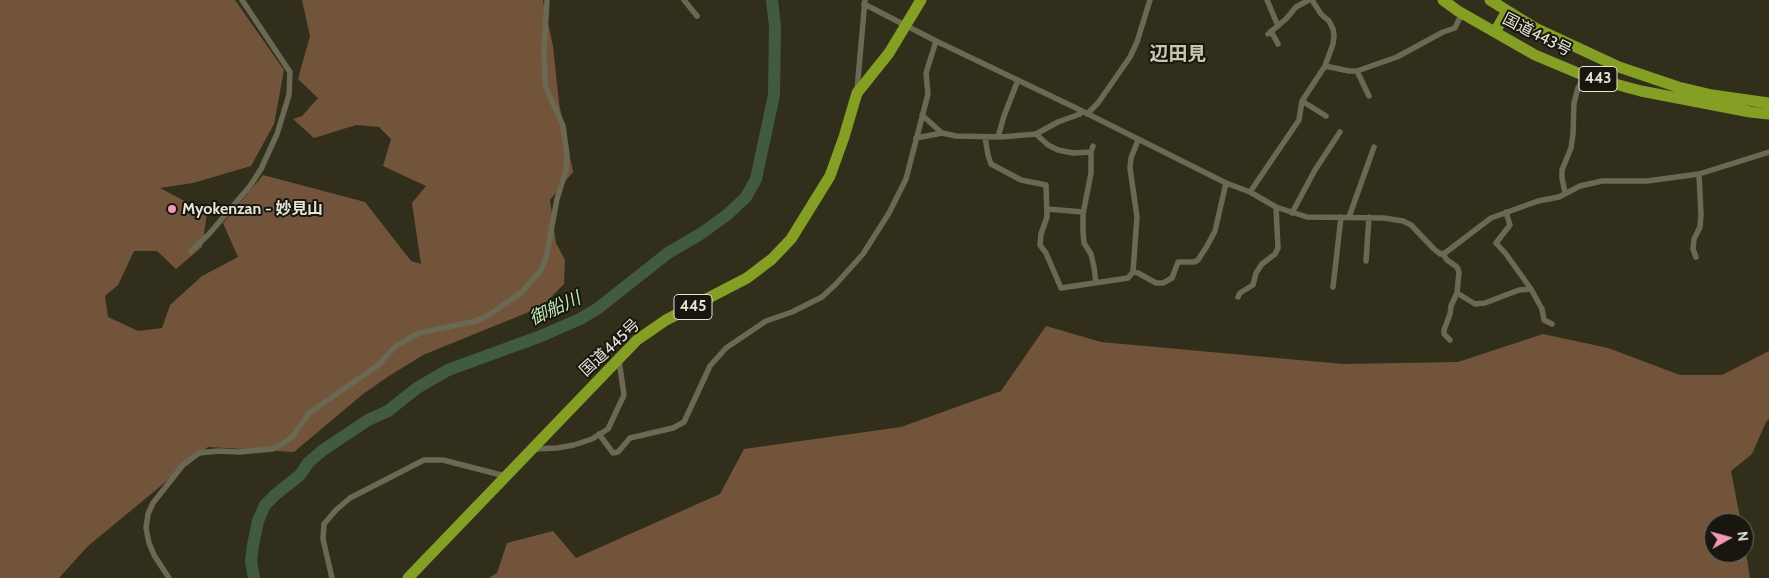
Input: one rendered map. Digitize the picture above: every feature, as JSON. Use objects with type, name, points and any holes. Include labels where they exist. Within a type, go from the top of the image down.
[{"type":"highway","name":"国道445号","points":[[408,578],[637,340],[666,320],[747,278],[772,259],[791,239],[830,176],[857,93],[889,53],[921,0]]},
{"type":"highway","name":"国道443号","points":[[1443,0],[1535,55],[1585,76],[1640,91],[1769,114]]},
{"type":"highway","name":"国道443号","points":[[1490,0],[1535,28],[1619,67],[1678,87],[1712,95],[1769,103]]},
{"type":"highway","points":[[1495,32],[1507,11]]},
{"type":"highway","points":[[1585,76],[1593,55]]},
{"type":"street","points":[[191,251],[209,234],[250,186],[261,169],[277,134],[290,96],[290,72],[242,0]]},
{"type":"street","points":[[169,578],[154,555],[146,528],[148,514],[153,503],[183,465],[199,453],[272,449],[284,443],[293,436],[309,413],[377,366],[396,346],[419,333],[476,321],[489,316],[522,292],[541,270],[546,258],[556,198],[566,170],[567,155],[563,126],[545,84],[544,50],[547,0]]},
{"type":"street","points":[[684,0],[697,16]]},
{"type":"street","points":[[916,138],[942,133],[956,136],[985,137],[1036,134],[1058,122],[1085,112],[1098,103],[1130,57],[1138,42],[1150,0]]},
{"type":"street","points":[[1267,0],[1278,26]]},
{"type":"street","points":[[1250,192],[1299,120],[1302,101],[1325,66],[1333,44],[1333,28],[1310,0],[1296,7],[1286,19],[1270,32],[1278,44]]},
{"type":"street","points":[[857,93],[864,2],[936,41],[1085,112],[1226,183],[1250,192],[1276,207],[1292,213],[1321,218],[1369,217],[1394,218],[1403,221],[1411,225],[1434,249],[1443,254],[1447,260],[1457,267],[1459,272],[1458,293],[1451,306],[1444,330],[1446,337],[1450,340]]},
{"type":"street","points":[[1325,66],[1357,71],[1397,57],[1443,32],[1455,28],[1462,13]]},
{"type":"street","points":[[599,434],[613,453],[618,452],[630,438],[673,428],[684,422],[710,366],[726,348],[766,321],[792,312],[822,297],[862,254],[889,213],[906,179],[928,94],[926,73],[936,41]]},
{"type":"street","points":[[1357,71],[1369,96]]},
{"type":"street","points":[[1565,193],[1562,170],[1572,141],[1574,103],[1578,88],[1585,76]]},
{"type":"street","points":[[998,137],[1018,80]]},
{"type":"street","points":[[1302,101],[1326,116]]},
{"type":"street","points":[[922,115],[942,133]]},
{"type":"street","points":[[1292,213],[1315,170],[1340,132]]},
{"type":"street","points":[[1036,134],[1048,145],[1058,150],[1073,153],[1092,149],[1091,173],[1083,212],[1084,243],[1091,254],[1096,283]]},
{"type":"street","points":[[985,137],[991,164],[1021,180],[1046,185],[1047,217],[1041,234],[1040,245],[1046,253],[1061,288],[1128,278],[1132,272],[1137,217],[1130,168],[1131,158],[1138,140]]},
{"type":"street","points":[[1349,217],[1374,147]]},
{"type":"street","points":[[1443,254],[1491,218],[1538,201],[1559,197],[1580,186],[1602,181],[1647,181],[1700,174],[1769,152]]},
{"type":"street","points":[[1696,257],[1693,249],[1694,239],[1700,227],[1700,174]]},
{"type":"street","points":[[1132,272],[1156,283],[1163,283],[1172,278],[1178,262],[1194,262],[1198,260],[1214,231],[1226,183]]},
{"type":"street","points":[[1238,297],[1240,293],[1253,285],[1256,273],[1262,264],[1275,254],[1278,248],[1276,207]]},
{"type":"street","points":[[1047,209],[1083,212]]},
{"type":"street","points":[[1506,212],[1510,225],[1496,243],[1506,254],[1530,289],[1542,309],[1544,320],[1552,324]]},
{"type":"street","points":[[1333,287],[1340,217]]},
{"type":"street","points":[[1366,261],[1369,217]]},
{"type":"street","points":[[1458,293],[1475,304],[1485,303],[1520,290],[1530,289]]},
{"type":"street","points":[[532,449],[574,445],[592,439],[608,429],[624,395],[619,358]]},
{"type":"street","points":[[332,578],[323,539],[324,524],[350,498],[424,460],[443,460],[505,476]]},
{"type":"shaded area","points":[[0,0],[235,0],[284,70],[274,124],[251,166],[193,183],[160,188],[207,213],[202,247],[176,269],[157,251],[134,251],[118,285],[105,296],[108,317],[138,331],[162,328],[170,305],[202,276],[238,257],[223,223],[263,175],[365,202],[411,261],[421,264],[412,203],[426,186],[383,166],[391,139],[379,127],[356,125],[314,138],[293,119],[302,116],[318,98],[298,79],[310,36],[302,0],[543,0],[553,46],[559,103],[573,172],[550,200],[556,243],[565,260],[564,284],[541,307],[423,355],[389,376],[363,394],[294,452],[208,447],[88,546],[59,578],[0,578]]},
{"type":"shaded area","points":[[1046,326],[1101,342],[1343,364],[1458,362],[1543,334],[1608,348],[1680,375],[1722,375],[1769,351],[1769,419],[1752,454],[1731,471],[1739,513],[1704,513],[1704,563],[1748,563],[1750,578],[489,578],[497,573],[507,543],[553,531],[576,558],[720,494],[744,449],[901,427],[1001,391]]},
{"type":"waterway","name":"御船川","points":[[254,578],[251,561],[253,545],[258,521],[265,505],[300,475],[309,462],[323,450],[368,420],[388,411],[417,388],[448,370],[541,336],[580,319],[597,309],[668,253],[702,233],[728,214],[746,197],[756,179],[774,95],[775,26],[772,0]]},
{"type":"place","name":"Myokenzan - 妙見山","points":[[172,209]]},
{"type":"district","name":"辺田見","points":[[1178,54]]}]
